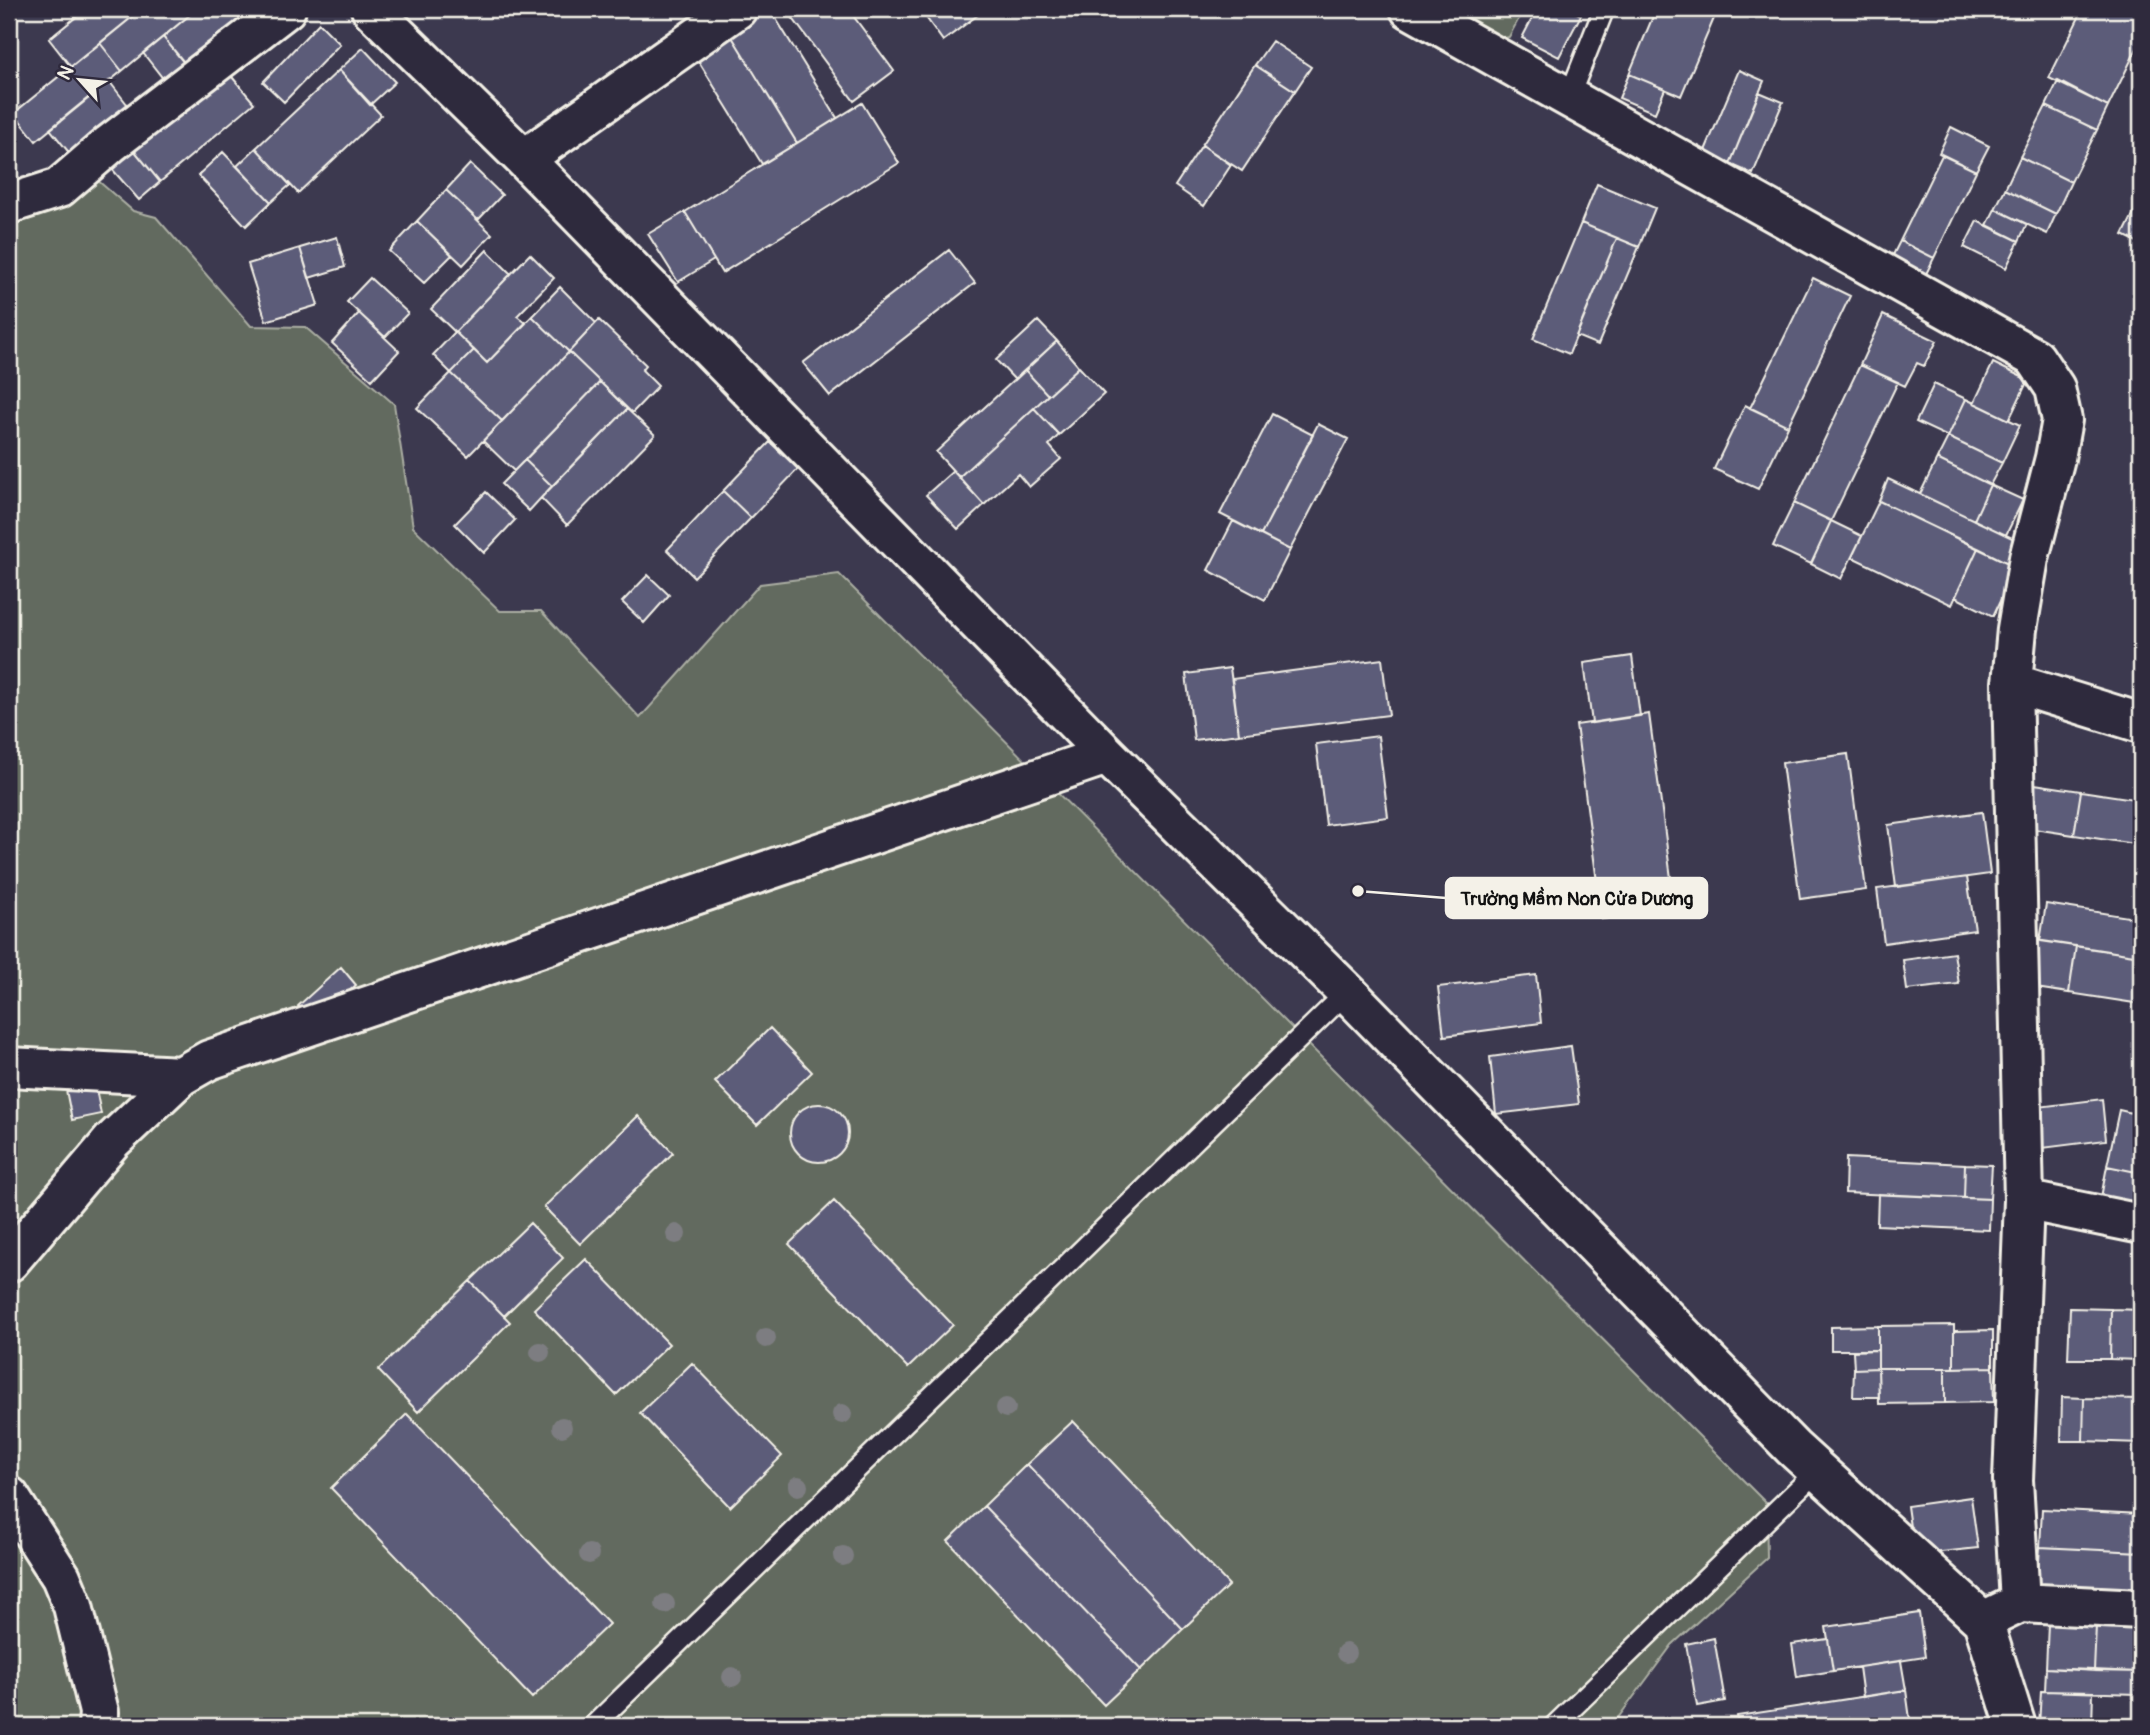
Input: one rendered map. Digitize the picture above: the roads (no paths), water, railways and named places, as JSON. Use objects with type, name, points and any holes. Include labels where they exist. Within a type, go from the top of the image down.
[{"type":"street","points":[[9,204],[59,188],[110,144],[286,9]]},
{"type":"street","points":[[371,9],[524,159],[1107,755],[1347,992],[1817,1471],[1983,1621],[2016,1726]]},
{"type":"street","points":[[524,159],[737,9]]},
{"type":"street","points":[[1410,9],[2035,358],[2055,388],[2062,420],[2029,558],[2017,629],[2012,683],[2024,1200],[2013,1480],[2020,1603]]},
{"type":"street","points":[[2012,683],[2141,723]]},
{"type":"street","points":[[9,1262],[112,1141],[181,1076],[209,1060],[1107,755]]},
{"type":"street","points":[[9,1067],[181,1076]]},
{"type":"street","points":[[2024,1200],[2141,1224]]},
{"type":"street","points":[[9,1496],[61,1577],[69,1597],[99,1712],[99,1726]]},
{"type":"street","points":[[1983,1621],[2020,1603],[2141,1609]]},
{"type":"lane","points":[[1569,97],[1604,9]]},
{"type":"lane","points":[[593,1726],[1347,992]]},
{"type":"lane","points":[[1554,1726],[1817,1471]]},
{"type":"place","name":"Trường Mầm Non Cửa Dương","points":[[1358,891]]}]
